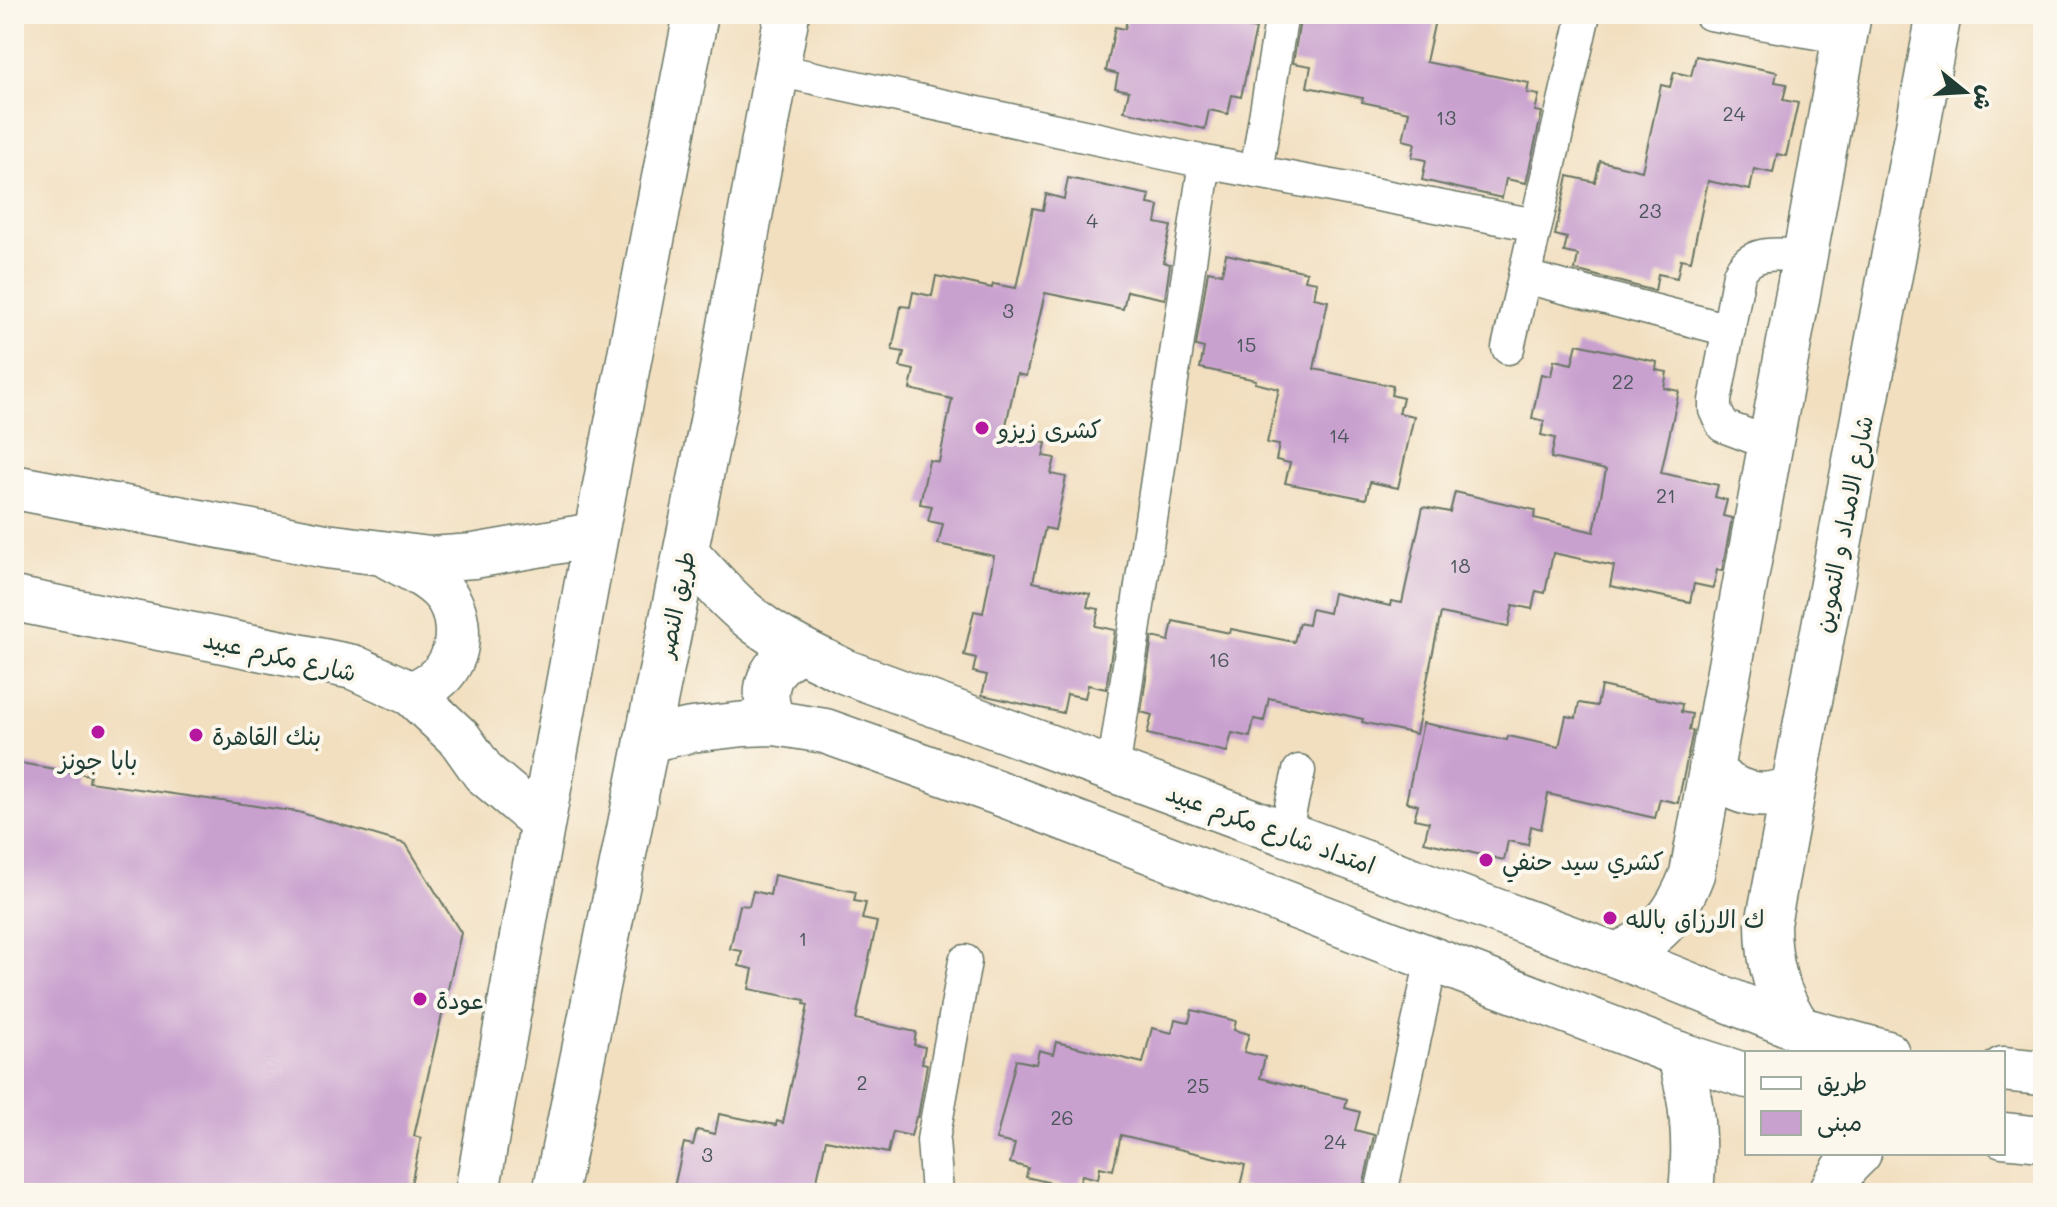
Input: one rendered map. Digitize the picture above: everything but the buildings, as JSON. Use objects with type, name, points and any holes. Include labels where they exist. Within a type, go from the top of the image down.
[{"type":"main road","points":[[477,1193],[594,535],[696,14]]},
{"type":"main road","name":"طريق النصر","points":[[555,1193],[686,552],[787,14]]},
{"type":"main road","name":"شارع الامداد و التموين","points":[[1800,1029],[1778,992],[1771,972],[1768,924],[1939,14]]},
{"type":"main road","points":[[1616,955],[1641,945],[1660,929],[1676,910],[1692,874],[1847,26]]},
{"type":"main road","points":[[14,487],[386,555],[430,559],[474,556],[594,535]]},
{"type":"main road","name":"امتداد شارع مكرم عبيد","points":[[686,552],[755,621],[803,651],[846,672],[1616,955],[1800,1029],[1880,1051]]},
{"type":"main road","points":[[386,555],[443,592],[456,616],[457,643],[447,668],[428,687],[412,694]]},
{"type":"main road","name":"شارع مكرم عبيد","points":[[14,599],[353,667],[412,694],[460,739],[484,773],[541,821]]},
{"type":"main road","points":[[775,723],[765,698],[771,673],[791,655],[803,651]]},
{"type":"main road","points":[[647,740],[718,726],[775,723],[825,731],[1679,1054],[1745,1075]]},
{"type":"main road","points":[[1711,771],[1734,790],[1749,795],[1779,794],[1793,788]]},
{"type":"main road","points":[[1679,1054],[1692,1110],[1691,1193]]},
{"type":"main road","points":[[2005,1069],[2043,1073]]},
{"type":"main road","points":[[2005,1135],[2043,1139]]},
{"type":"main road","points":[[1830,1193],[1846,1166],[1857,1155]]},
{"type":"street","points":[[1256,172],[1282,14]]},
{"type":"street","points":[[1508,348],[1584,14]]},
{"type":"street","points":[[1710,14],[1847,26]]},
{"type":"street","points":[[777,70],[1205,162],[1536,225]]},
{"type":"street","points":[[1113,771],[1205,162]]},
{"type":"street","points":[[1771,444],[1731,431],[1718,418],[1715,401],[1739,274],[1748,261],[1762,254],[1805,256]]},
{"type":"street","points":[[1525,277],[1729,330]]},
{"type":"street","points":[[1285,832],[1299,771]]},
{"type":"street","points":[[1381,1193],[1432,959]]},
{"type":"street","points":[[937,1193],[933,1140],[965,961]]},
{"type":"place","name":"كشرى زيزو","points":[[982,428]]},
{"type":"place","name":"بابا جونز","points":[[98,732]]},
{"type":"place","name":"بنك القاهرة","points":[[196,735]]},
{"type":"place","name":"كشري سيد حنفي","points":[[1486,860]]},
{"type":"place","name":"ك الارزاق بالله","points":[[1610,918]]},
{"type":"place","name":"عودة","points":[[420,999]]}]
